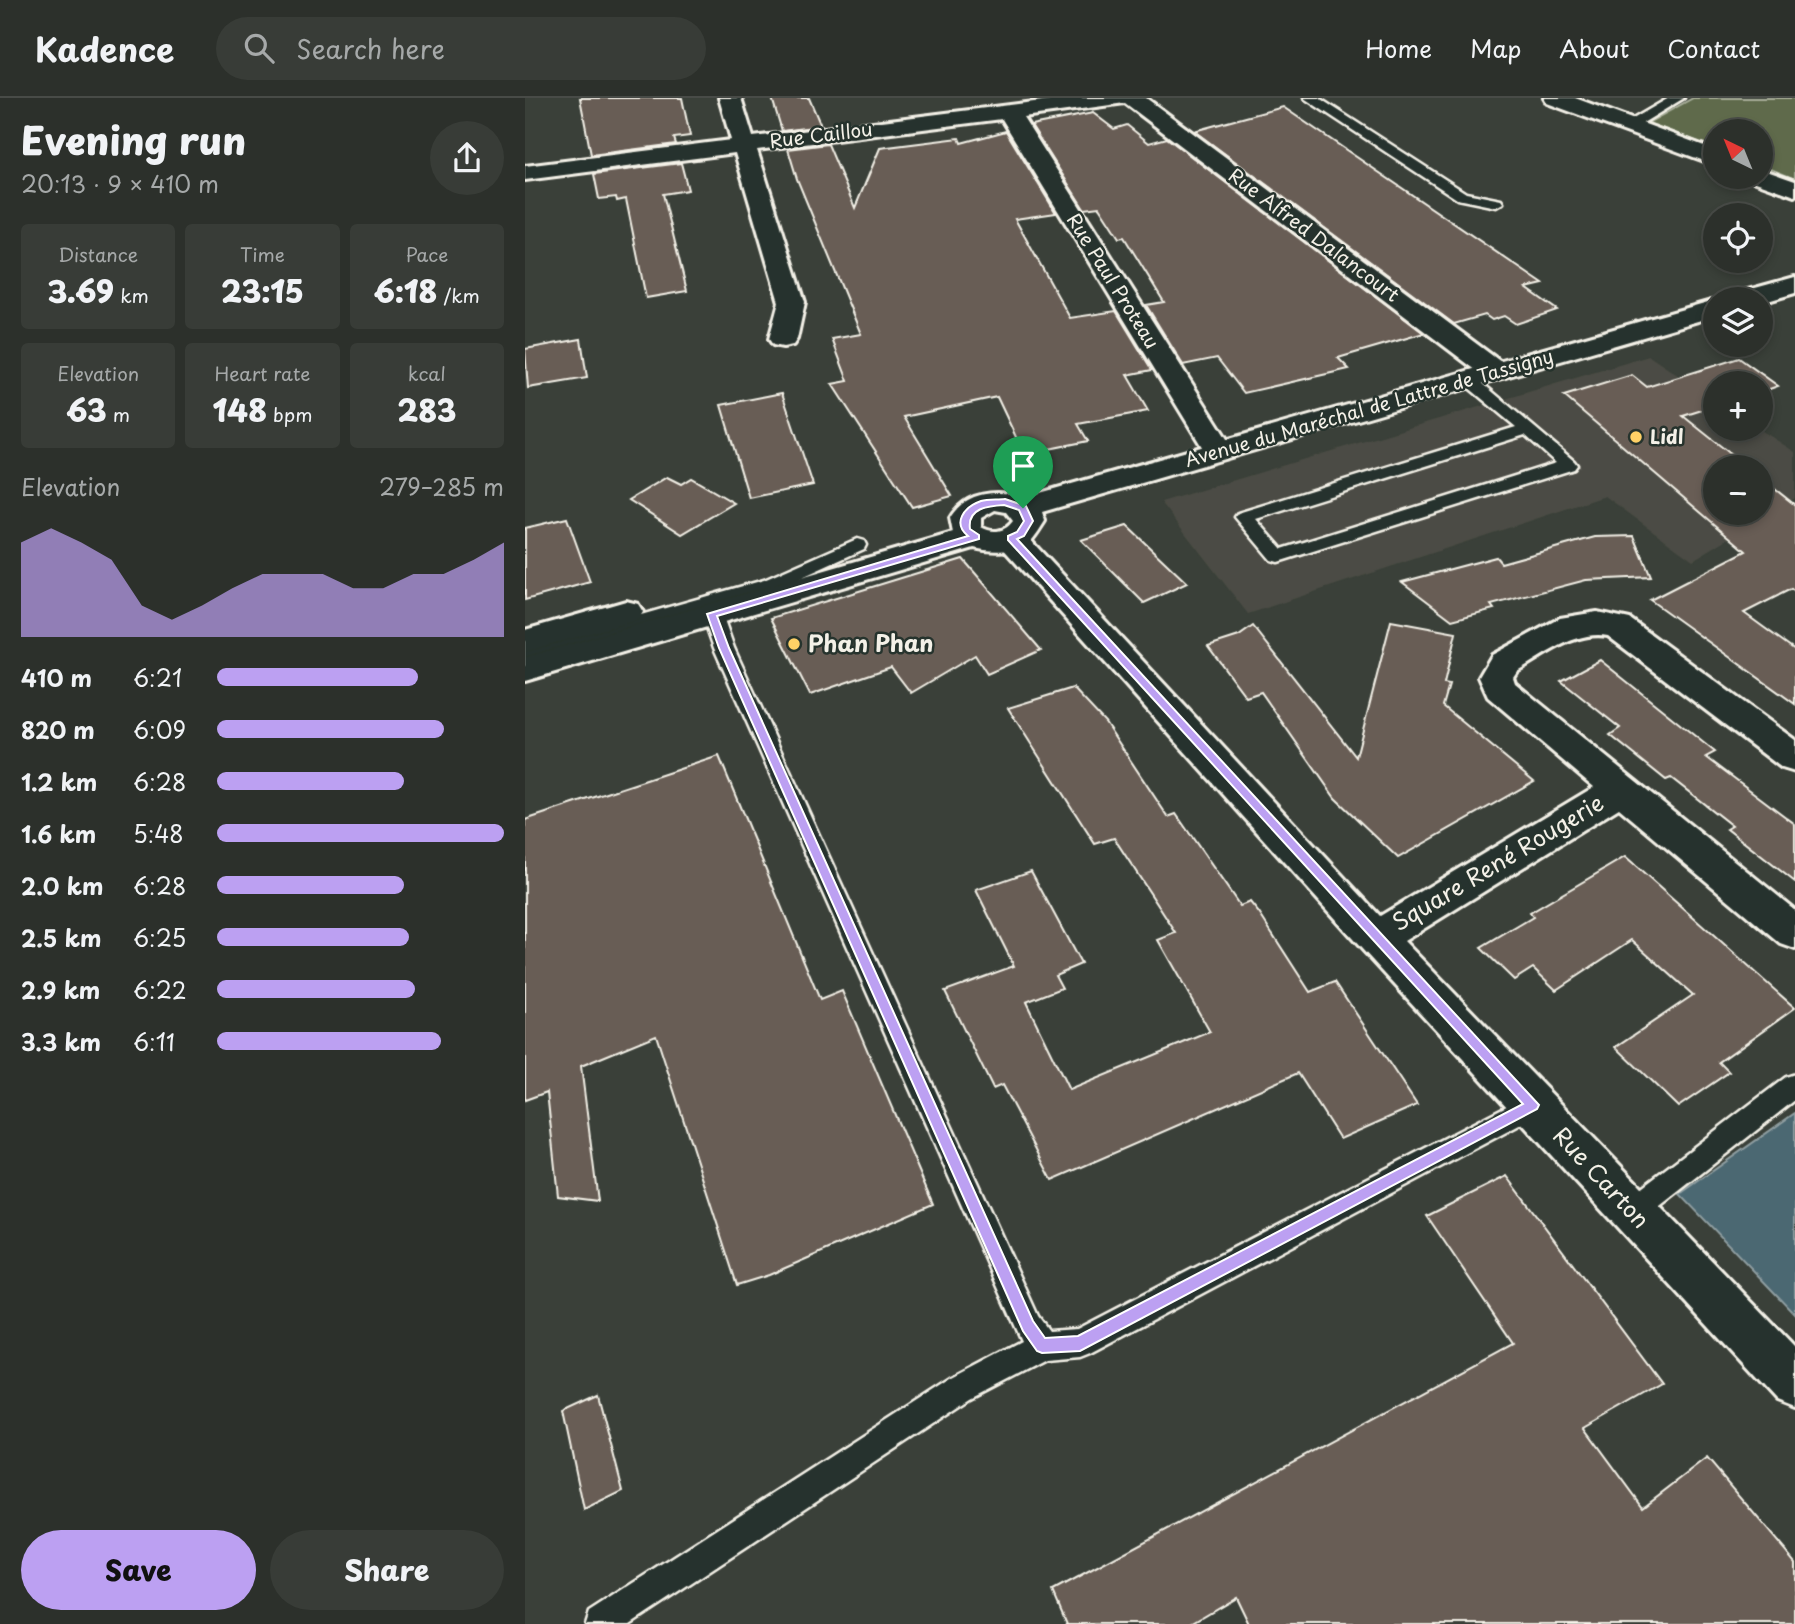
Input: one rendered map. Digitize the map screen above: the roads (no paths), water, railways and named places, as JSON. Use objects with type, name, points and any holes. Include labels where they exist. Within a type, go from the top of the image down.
[{"type":"street","points":[[730,98],[792,302],[783,339]]},
{"type":"street","name":"Rue Caillou","points":[[525,173],[1068,101],[1118,98]]},
{"type":"street","name":"Rue Alfred Dalancourt","points":[[1132,98],[1496,371]]},
{"type":"street","points":[[1555,98],[1703,153]]},
{"type":"street","name":"Rue Paul Proteau","points":[[1008,111],[1219,450]]},
{"type":"street","points":[[1773,181],[1795,189]]},
{"type":"street","points":[[1773,291],[1795,285]]},
{"type":"street","name":"Avenue du Maréchal de Lattre de Tassigny","points":[[525,669],[712,614],[1219,450],[1703,311]]},
{"type":"street","name":"Avenue du Maréchal de Lattre de Tassigny","points":[[525,641],[857,545],[994,524]]},
{"type":"street","name":"Rue Carton","points":[[994,524],[1376,938],[1795,1383]]},
{"type":"street","name":"Square René Rougerie","points":[[1795,759],[1618,627],[1597,623],[1572,626],[1504,663],[1496,677],[1500,689],[1795,933]]},
{"type":"street","name":"Square René Rougerie","points":[[1376,938],[1620,789]]},
{"type":"lane","points":[[1310,98],[1462,196],[1496,203]]},
{"type":"lane","points":[[1628,125],[1678,98]]},
{"type":"lane","points":[[1468,379],[1528,429],[1568,465],[1278,556],[1244,517],[1528,429]]},
{"type":"lane","name":"Avenue du Maréchal de Lattre de Tassigny","points":[[525,655],[771,584],[857,545]]},
{"type":"lane","points":[[712,614],[724,648],[1028,1326],[1042,1346]]},
{"type":"lane","points":[[1632,1210],[1795,1085]]},
{"type":"lane","points":[[601,1624],[962,1388],[1042,1346],[1080,1343],[1533,1105]]},
{"type":"water","points":[[1795,1113],[1795,1314],[1680,1194]]},
{"type":"place","name":"Lidl","points":[[1636,437]]},
{"type":"place","name":"Phan Phan","points":[[794,644]]}]
